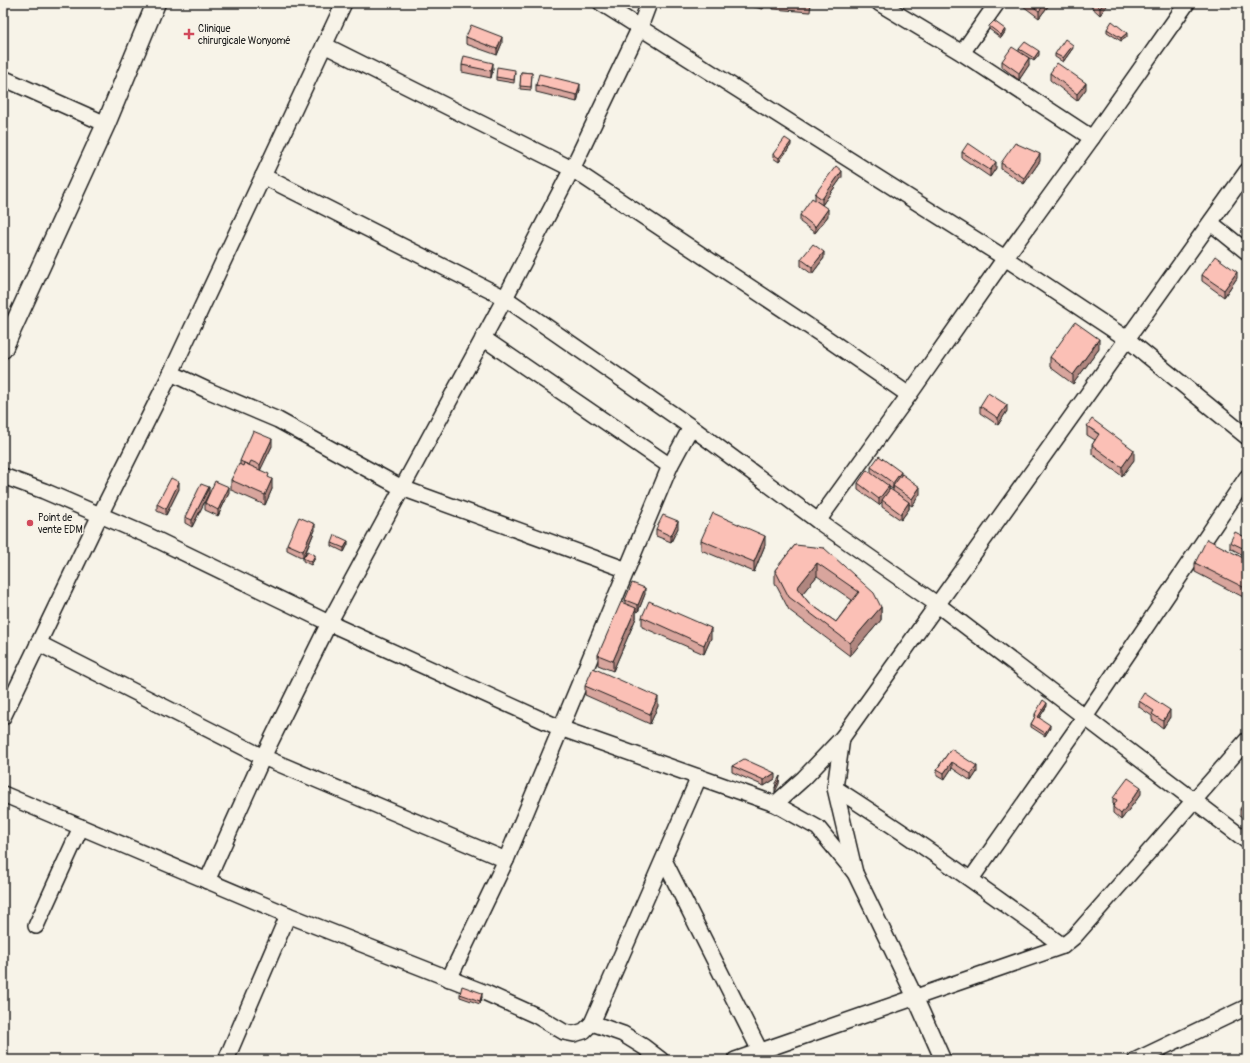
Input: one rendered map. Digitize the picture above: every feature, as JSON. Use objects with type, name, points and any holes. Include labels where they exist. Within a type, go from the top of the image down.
[{"type":"street","points":[[3,349],[106,124],[156,3]]},
{"type":"street","points":[[3,717],[100,515],[171,373],[344,3]]},
{"type":"street","points":[[601,3],[1005,258],[1127,340],[1247,437]]},
{"type":"street","points":[[207,881],[263,757],[329,623],[484,338],[572,169],[640,27],[649,3]]},
{"type":"street","points":[[879,3],[962,53],[1092,138]]},
{"type":"street","points":[[962,53],[997,3]]},
{"type":"street","points":[[818,521],[910,395],[1005,258],[1187,3]]},
{"type":"street","points":[[324,45],[572,169],[809,326],[910,395]]},
{"type":"street","points":[[3,78],[106,124]]},
{"type":"street","points":[[775,804],[804,778],[842,738],[1247,172]]},
{"type":"street","points":[[263,176],[505,298],[691,427],[818,521],[938,605],[1247,841]]},
{"type":"street","points":[[1211,223],[1247,252]]},
{"type":"street","points":[[484,338],[670,466]]},
{"type":"street","points":[[171,373],[278,420],[402,488],[627,570]]},
{"type":"street","points":[[449,979],[506,860],[670,466],[691,427]]},
{"type":"street","points":[[3,476],[44,491],[148,536],[329,623],[560,728],[775,804],[818,828],[855,873]]},
{"type":"street","points":[[971,879],[1085,717],[1247,477]]},
{"type":"street","points":[[38,643],[263,757],[506,860]]},
{"type":"street","points":[[842,738],[835,788],[855,873],[915,997],[943,1060]]},
{"type":"street","points":[[736,1060],[762,1056],[915,997],[1063,946],[1074,937],[1247,740]]},
{"type":"street","points":[[3,794],[288,915],[499,999],[551,1024],[564,1032],[574,1034],[584,1031],[592,1023],[630,933],[664,860],[699,776]]},
{"type":"street","points":[[835,788],[971,879],[1063,946]]},
{"type":"street","points":[[36,926],[81,827]]},
{"type":"street","points":[[664,860],[762,1056]]},
{"type":"street","points":[[226,1060],[288,915]]},
{"type":"street","points":[[1136,1060],[1247,1007]]},
{"type":"street","points":[[592,1023],[623,1034],[661,1060]]},
{"type":"building","points":[[781,3],[810,3],[810,5]]},
{"type":"building","points":[[1028,3],[1046,3],[1039,11]]},
{"type":"building","points":[[1095,3],[1104,3],[1100,8]]},
{"type":"building","points":[[994,21],[1005,29],[1001,35],[989,26]]},
{"type":"building","points":[[1112,21],[1127,33],[1121,38],[1107,29]]},
{"type":"building","points":[[471,25],[502,37],[497,49],[466,37]]},
{"type":"building","points":[[1065,39],[1073,45],[1063,58],[1055,54]]},
{"type":"building","points":[[1025,42],[1039,51],[1034,58],[1019,49]]},
{"type":"building","points":[[1012,47],[1029,58],[1019,73],[1002,61]]},
{"type":"building","points":[[464,56],[493,63],[491,71],[462,65]]},
{"type":"building","points":[[1057,63],[1086,83],[1077,94],[1050,73]]},
{"type":"building","points":[[497,67],[515,70],[514,80],[496,77]]},
{"type":"building","points":[[521,72],[532,73],[531,87],[520,86]]},
{"type":"building","points":[[539,74],[580,84],[577,95],[536,85]]},
{"type":"building","points":[[785,138],[791,142],[779,158],[773,154]]},
{"type":"building","points":[[968,143],[996,162],[990,170],[962,152]]},
{"type":"building","points":[[1015,143],[1040,154],[1024,178],[1001,163]]},
{"type":"building","points":[[836,166],[842,171],[822,199],[815,194]]},
{"type":"building","points":[[812,198],[828,209],[815,227],[800,215]]},
{"type":"building","points":[[813,244],[824,252],[812,267],[801,259]]},
{"type":"building","points":[[1215,256],[1237,272],[1224,290],[1202,275]]},
{"type":"building","points":[[1075,322],[1099,339],[1073,375],[1050,357]]},
{"type":"building","points":[[988,393],[1007,405],[998,418],[980,406]]},
{"type":"building","points":[[1092,419],[1134,450],[1122,467],[1092,445],[1099,434],[1087,426]]},
{"type":"building","points":[[253,431],[272,439],[260,465],[251,461],[249,465],[240,461]]},
{"type":"building","points":[[879,456],[901,472],[893,483],[871,467]]},
{"type":"building","points":[[244,463],[269,474],[268,477],[272,479],[265,495],[231,480],[239,464],[243,466]]},
{"type":"building","points":[[867,470],[889,486],[879,499],[858,483]]},
{"type":"building","points":[[902,474],[920,487],[912,499],[893,486]]},
{"type":"building","points":[[171,478],[179,482],[166,509],[157,504]]},
{"type":"building","points":[[215,481],[229,487],[218,510],[205,503]]},
{"type":"building","points":[[201,484],[209,487],[192,520],[185,517]]},
{"type":"building","points":[[890,489],[909,502],[901,514],[882,500]]},
{"type":"building","points":[[713,513],[765,536],[754,562],[701,540]]},
{"type":"building","points":[[663,515],[678,521],[671,536],[656,529]]},
{"type":"building","points":[[299,517],[315,524],[303,551],[287,544]]},
{"type":"building","points":[[1235,532],[1247,538],[1247,550],[1230,542]]},
{"type":"building","points":[[335,535],[348,541],[344,548],[332,543]]},
{"type":"building","points":[[1207,539],[1247,560],[1247,589],[1195,563]]},
{"type":"building","points":[[795,545],[824,548],[874,593],[881,607],[850,643],[789,597],[775,570]],"holes":[[[817,563],[859,592],[836,622],[809,603],[797,588]]]},
{"type":"building","points":[[308,551],[315,555],[311,562],[303,558]]},
{"type":"building","points":[[632,583],[645,588],[638,605],[625,600]]},
{"type":"building","points":[[649,601],[711,628],[704,645],[642,617]]},
{"type":"building","points":[[621,602],[636,608],[613,661],[598,655]]},
{"type":"building","points":[[593,668],[658,697],[650,714],[585,686]]},
{"type":"building","points":[[1144,693],[1170,710],[1163,721],[1152,714],[1154,711],[1139,701]]},
{"type":"building","points":[[1043,700],[1047,703],[1038,717],[1050,725],[1045,733],[1031,724]]},
{"type":"building","points":[[951,749],[977,766],[971,774],[952,762],[944,773],[937,769]]},
{"type":"building","points":[[744,759],[775,773],[764,780],[732,766]]},
{"type":"building","points":[[780,776],[779,781],[775,788],[776,783]]},
{"type":"building","points":[[1128,778],[1141,787],[1121,814],[1113,807],[1117,800],[1113,798]]},
{"type":"building","points":[[1247,799],[1247,814],[1240,809]]},
{"type":"building","points":[[462,986],[482,993],[480,1001],[460,994]]},
{"type":"place","name":"Clinique chirurgicale Wonyomé","points":[[189,34]]},
{"type":"place","name":"Point de vente EDM","points":[[30,523]]}]
